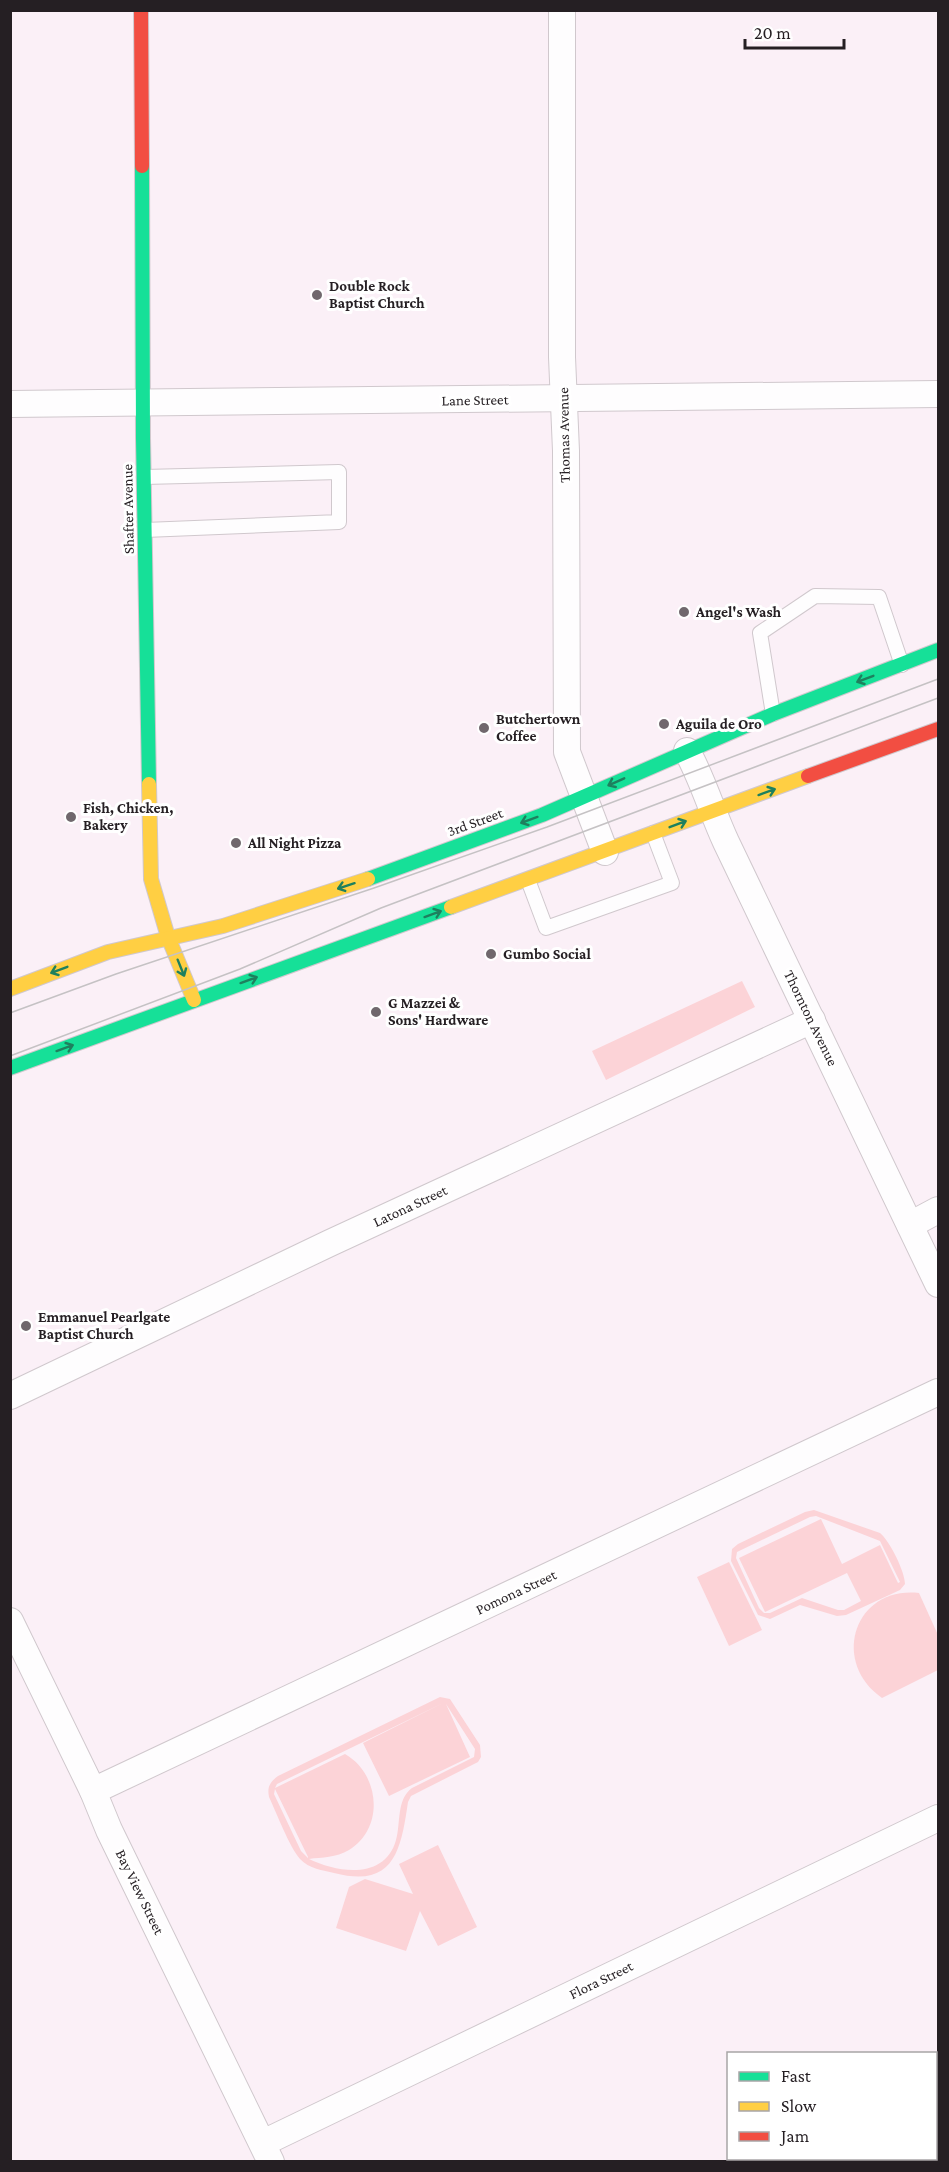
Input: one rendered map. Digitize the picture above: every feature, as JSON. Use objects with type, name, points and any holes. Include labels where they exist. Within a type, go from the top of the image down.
[{"type":"main road","name":"Shafter Avenue","points":[[141,10],[143,403],[151,879],[168,936],[194,1000]]},
{"type":"main road","name":"3rd Street","points":[[10,989],[108,952],[168,936],[223,926],[373,877],[542,815],[773,714],[939,650]]},
{"type":"main road","points":[[10,1068],[939,729]]},
{"type":"street","name":"Thomas Avenue","points":[[561,10],[562,357],[565,398],[567,752],[606,852]]},
{"type":"street","name":"Lane Street","points":[[10,404],[939,394]]},
{"type":"street","name":"Thornton Avenue","points":[[687,751],[697,770],[711,811],[939,1284]]},
{"type":"street","name":"Latona Street","points":[[10,1396],[330,1243],[812,1020]]},
{"type":"street","points":[[910,1225],[939,1210]]},
{"type":"street","name":"Pomona Street","points":[[93,1791],[939,1392]]},
{"type":"street","name":"Bay View Street","points":[[10,1621],[93,1791],[109,1830],[267,2152]]},
{"type":"street","name":"Flora Street","points":[[267,2152],[939,1818]]},
{"type":"lane","points":[[144,477],[339,472],[339,522],[145,530]]},
{"type":"lane","points":[[773,714],[760,633],[815,596],[879,597],[902,665]]},
{"type":"lane","points":[[528,880],[546,928],[672,883],[653,834]]},
{"type":"shaded area","points":[[742,981],[755,1007],[606,1080],[592,1051]]},
{"type":"shaded area","points":[[814,1510],[880,1533],[896,1557],[903,1572],[905,1584],[900,1590],[846,1615],[837,1616],[800,1605],[770,1619],[758,1615],[731,1561],[732,1549],[805,1512]],"holes":[[[816,1516],[880,1541],[900,1582],[898,1583],[880,1545],[842,1564],[821,1519],[739,1558],[765,1612],[847,1573],[861,1601],[844,1610],[802,1598],[770,1613],[764,1613],[759,1608],[736,1558],[737,1552]]]},
{"type":"shaded area","points":[[729,1562],[762,1630],[729,1646],[697,1577]]},
{"type":"shaded area","points":[[919,1593],[938,1635],[938,1670],[882,1698],[866,1683],[857,1665],[854,1647],[857,1629],[865,1614],[878,1601],[897,1594]]},
{"type":"shaded area","points":[[440,1697],[450,1699],[480,1745],[481,1757],[478,1762],[411,1796],[398,1849],[382,1870],[370,1875],[354,1876],[334,1873],[312,1867],[300,1859],[287,1838],[269,1797],[270,1785],[278,1776]],"holes":[[[443,1703],[363,1743],[389,1796],[470,1757],[446,1704],[475,1749],[474,1757],[412,1788],[407,1793],[401,1805],[396,1840],[390,1853],[382,1862],[359,1870],[346,1870],[309,1859],[339,1855],[361,1840],[373,1815],[374,1801],[371,1787],[357,1763],[345,1754],[275,1788],[277,1784]],[[275,1789],[308,1857],[308,1858],[301,1851],[274,1794]]]},
{"type":"shaded area","points":[[438,1845],[477,1927],[438,1946],[420,1911],[406,1951],[336,1928],[349,1887],[365,1879],[413,1894],[399,1864]]},
{"type":"tram line","points":[[10,1013],[116,974],[374,888],[547,827],[938,679]]},
{"type":"tram line","points":[[10,1056],[240,969],[381,908],[938,698]]},
{"type":"traffic: fast","points":[[142,166],[143,438],[149,784]]},
{"type":"traffic: fast","points":[[368,879],[542,815],[773,714],[938,650]]},
{"type":"traffic: fast","points":[[10,1068],[451,907]]},
{"type":"traffic: slow","points":[[451,907],[808,776]]},
{"type":"traffic: slow","points":[[149,784],[151,879],[168,937],[194,1000]]},
{"type":"traffic: slow","points":[[10,989],[108,952],[223,926],[368,879]]},
{"type":"traffic: jam","points":[[141,10],[142,166]]},
{"type":"traffic: jam","points":[[808,776],[938,729]]},
{"type":"place","name":"Double Rock Baptist Church","points":[[317,295]]},
{"type":"place","name":"Angel's Wash","points":[[684,612]]},
{"type":"place","name":"Aguila de Oro","points":[[664,724]]},
{"type":"place","name":"Butchertown Coffee","points":[[484,728]]},
{"type":"place","name":"Fish, Chicken, Bakery","points":[[71,817]]},
{"type":"place","name":"All Night Pizza","points":[[236,843]]},
{"type":"place","name":"Gumbo Social","points":[[491,954]]},
{"type":"place","name":"G Mazzei & Sons' Hardware","points":[[376,1012]]},
{"type":"place","name":"Emmanuel Pearlgate Baptist Church","points":[[26,1326]]}]
